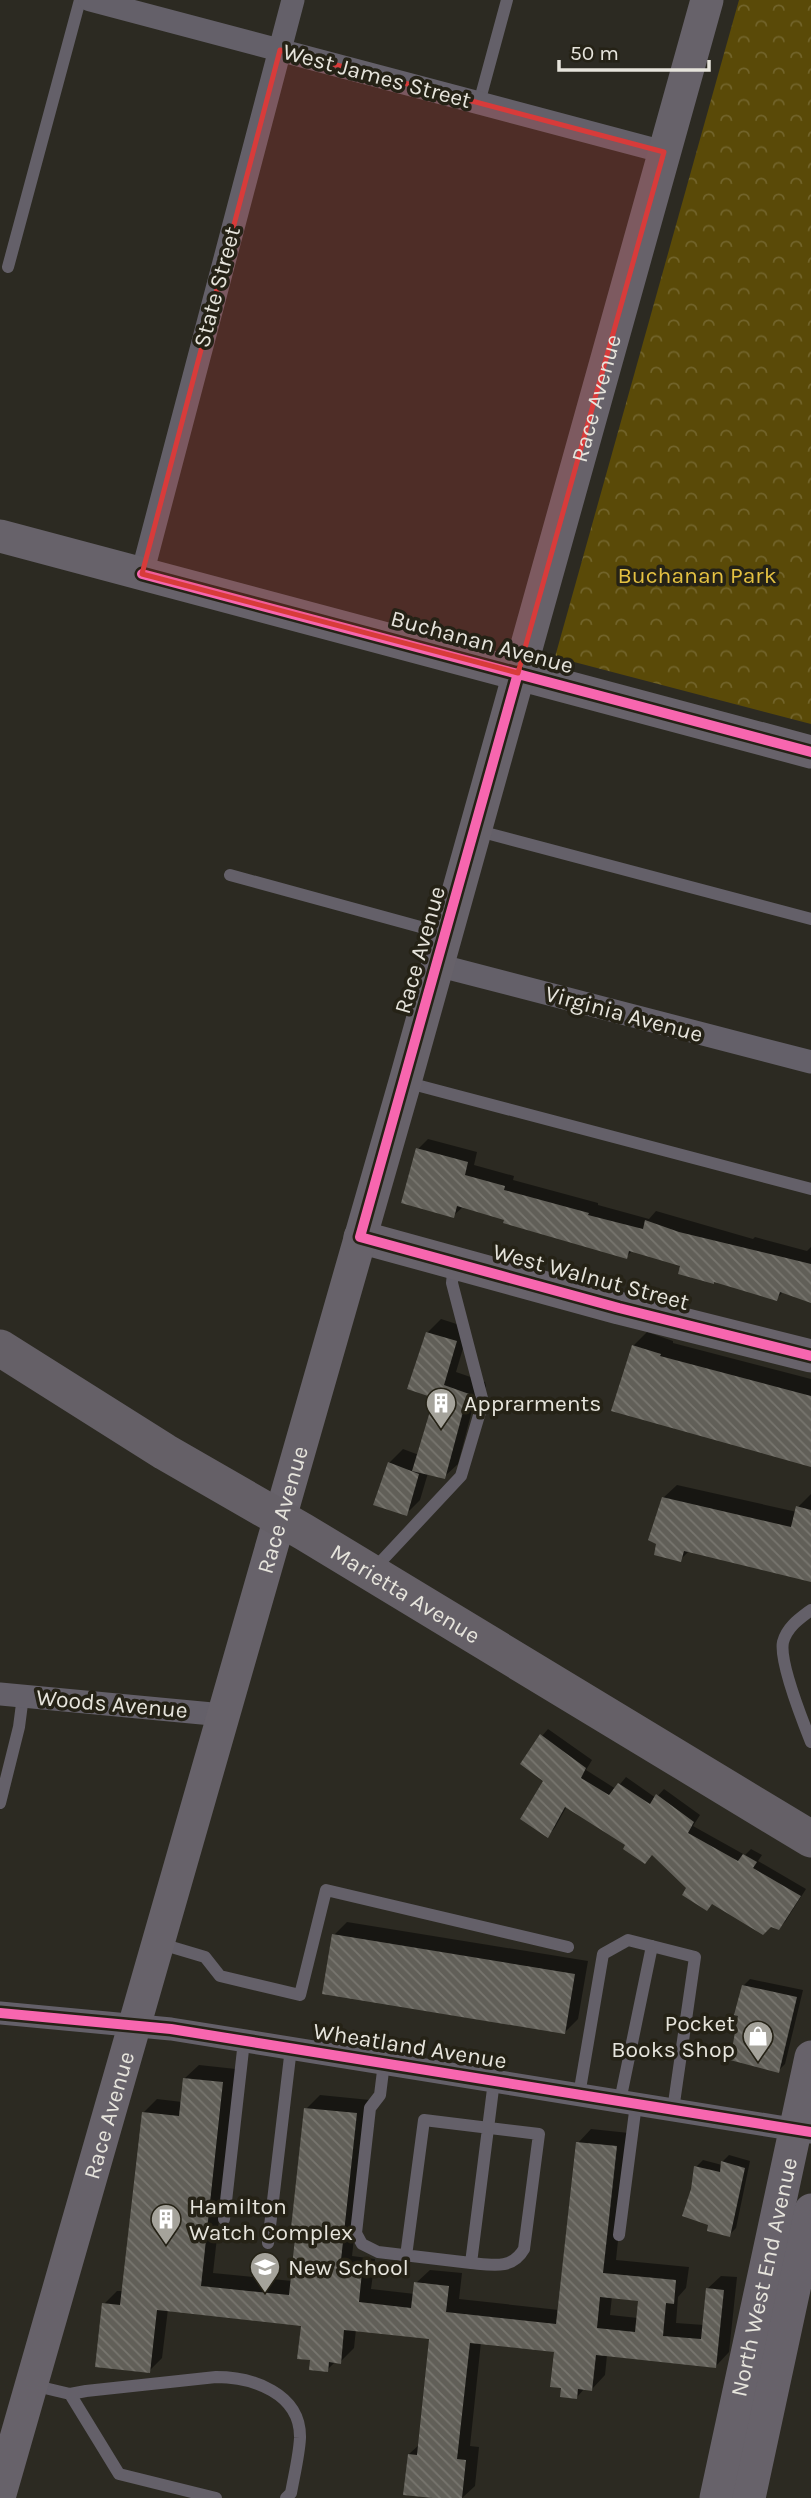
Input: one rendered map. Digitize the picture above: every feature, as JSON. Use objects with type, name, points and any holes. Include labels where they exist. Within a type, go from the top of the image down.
[{"type":"main road","name":"Race Avenue","points":[[0,2494],[405,1082],[707,0]]},
{"type":"main road","name":"Buchanan Avenue","points":[[0,536],[811,752]]},
{"type":"main road","name":"West Walnut Street","points":[[360,1237],[619,1308],[811,1356]]},
{"type":"main road","name":"Marietta Avenue","points":[[0,1348],[164,1452],[811,1839]]},
{"type":"main road","name":"North West End Avenue","points":[[749,2498],[793,2240],[811,2057]]},
{"type":"main road","name":"North West End Avenue","points":[[716,2498],[793,2240],[811,2210]]},
{"type":"street","name":"West James Street","points":[[90,0],[664,152]]},
{"type":"street","name":"State Street","points":[[142,573],[293,0]]},
{"type":"street","name":"Virginia Avenue","points":[[441,950],[811,1062]]},
{"type":"street","name":"Woods Avenue","points":[[0,1694],[223,1715]]},
{"type":"street","name":"Wheatland Avenue","points":[[0,2013],[134,2025],[244,2041],[803,2131]]},
{"type":"lane","points":[[9,267],[80,0]]},
{"type":"lane","points":[[479,103],[507,0]]},
{"type":"lane","points":[[474,830],[811,919]]},
{"type":"lane","points":[[230,875],[441,950]]},
{"type":"lane","points":[[405,1082],[811,1189]]},
{"type":"lane","points":[[370,1573],[461,1476],[483,1402],[452,1283],[455,1262]]},
{"type":"lane","points":[[811,1610],[793,1623],[783,1644],[793,1693],[811,1742]]},
{"type":"lane","points":[[0,1803],[19,1727],[23,1696]]},
{"type":"lane","points":[[158,1943],[205,1957],[220,1976],[300,1995],[326,1890],[568,1947]]},
{"type":"lane","points":[[579,2095],[603,1954],[628,1940],[695,1956],[673,2110]]},
{"type":"lane","points":[[619,2235],[628,2103],[652,1945]]},
{"type":"lane","points":[[224,2219],[244,2041]]},
{"type":"lane","points":[[268,2243],[291,2048]]},
{"type":"lane","points":[[384,2063],[380,2095],[370,2108],[356,2233],[362,2244],[378,2252],[407,2256],[502,2266],[509,2264],[521,2255],[526,2240],[539,2134],[424,2120],[407,2256]]},
{"type":"lane","points":[[471,2263],[494,2081]]},
{"type":"lane","points":[[32,2385],[70,2394],[86,2390],[216,2378],[234,2378],[258,2384],[278,2394],[293,2409],[296,2420],[300,2437],[291,2493],[286,2498]]},
{"type":"lane","points":[[70,2394],[119,2474],[216,2498]]},
{"type":"highlighted area","points":[[280,50],[664,152],[518,673],[142,574]]},
{"type":"green space","name":"Buchanan Park","points":[[739,0],[811,0],[811,724],[555,657]]},
{"type":"building","points":[[416,1148],[468,1162],[465,1175],[505,1186],[504,1190],[589,1213],[588,1215],[643,1229],[645,1220],[679,1232],[811,1264],[811,1303],[780,1292],[777,1301],[714,1284],[678,1274],[680,1266],[629,1251],[627,1259],[503,1223],[504,1220],[457,1206],[454,1218],[401,1203]]},
{"type":"building","name":"Apprarments","points":[[426,1332],[457,1341],[444,1385],[472,1395],[473,1400],[470,1410],[464,1408],[445,1479],[412,1471],[434,1398],[407,1389]]},
{"type":"building","points":[[632,1345],[661,1354],[660,1356],[811,1396],[811,1467],[611,1411]]},
{"type":"building","points":[[388,1462],[419,1474],[407,1516],[373,1505]]},
{"type":"building","points":[[662,1497],[791,1527],[796,1506],[811,1510],[811,1582],[684,1551],[681,1562],[654,1555],[656,1544],[648,1540]]},
{"type":"building","points":[[540,1734],[586,1768],[581,1778],[609,1795],[618,1783],[650,1804],[656,1794],[694,1822],[688,1833],[738,1861],[743,1854],[757,1862],[753,1868],[801,1896],[779,1930],[771,1927],[763,1935],[712,1904],[707,1911],[682,1895],[686,1888],[652,1855],[645,1864],[623,1849],[625,1845],[565,1807],[548,1838],[520,1819],[543,1781],[520,1764]]},
{"type":"building","points":[[332,1934],[575,1974],[565,2034],[322,1994]]},
{"type":"building","points":[[742,1985],[797,1997],[779,2073],[730,2060],[738,2016],[734,2015]]},
{"type":"building","name":"Hamilton Watch Complex","points":[[183,2078],[223,2082],[201,2286],[289,2295],[296,2229],[291,2228],[304,2108],[357,2113],[340,2269],[362,2272],[359,2302],[411,2308],[414,2282],[449,2286],[446,2312],[556,2324],[576,2142],[617,2146],[603,2273],[676,2280],[674,2304],[666,2303],[663,2336],[701,2339],[706,2288],[724,2290],[716,2368],[596,2355],[592,2391],[578,2389],[577,2399],[560,2397],[561,2388],[550,2387],[554,2352],[470,2343],[457,2459],[466,2460],[462,2498],[433,2498],[403,2495],[408,2454],[417,2455],[429,2339],[344,2330],[341,2364],[329,2362],[328,2372],[309,2370],[310,2360],[297,2359],[301,2326],[157,2310],[150,2373],[95,2367],[102,2303],[120,2305],[142,2112],[179,2116]],"holes":[[[600,2297],[638,2301],[635,2332],[597,2328]]]},
{"type":"building","points":[[721,2161],[745,2168],[730,2237],[707,2231],[708,2225],[682,2216],[691,2189],[694,2166],[720,2172]]},
{"type":"cycle path","points":[[142,574],[811,752]]},
{"type":"cycle path","points":[[518,673],[360,1237],[619,1308],[811,1356]]},
{"type":"cycle path","points":[[0,2013],[171,2029],[811,2132]]},
{"type":"place","name":"Apprarments","points":[[441,1430]]},
{"type":"place","name":"Pocket Books Shop","points":[[758,2063]]},
{"type":"place","name":"Hamilton Watch Complex","points":[[166,2246]]},
{"type":"place","name":"New School","points":[[265,2294]]}]
